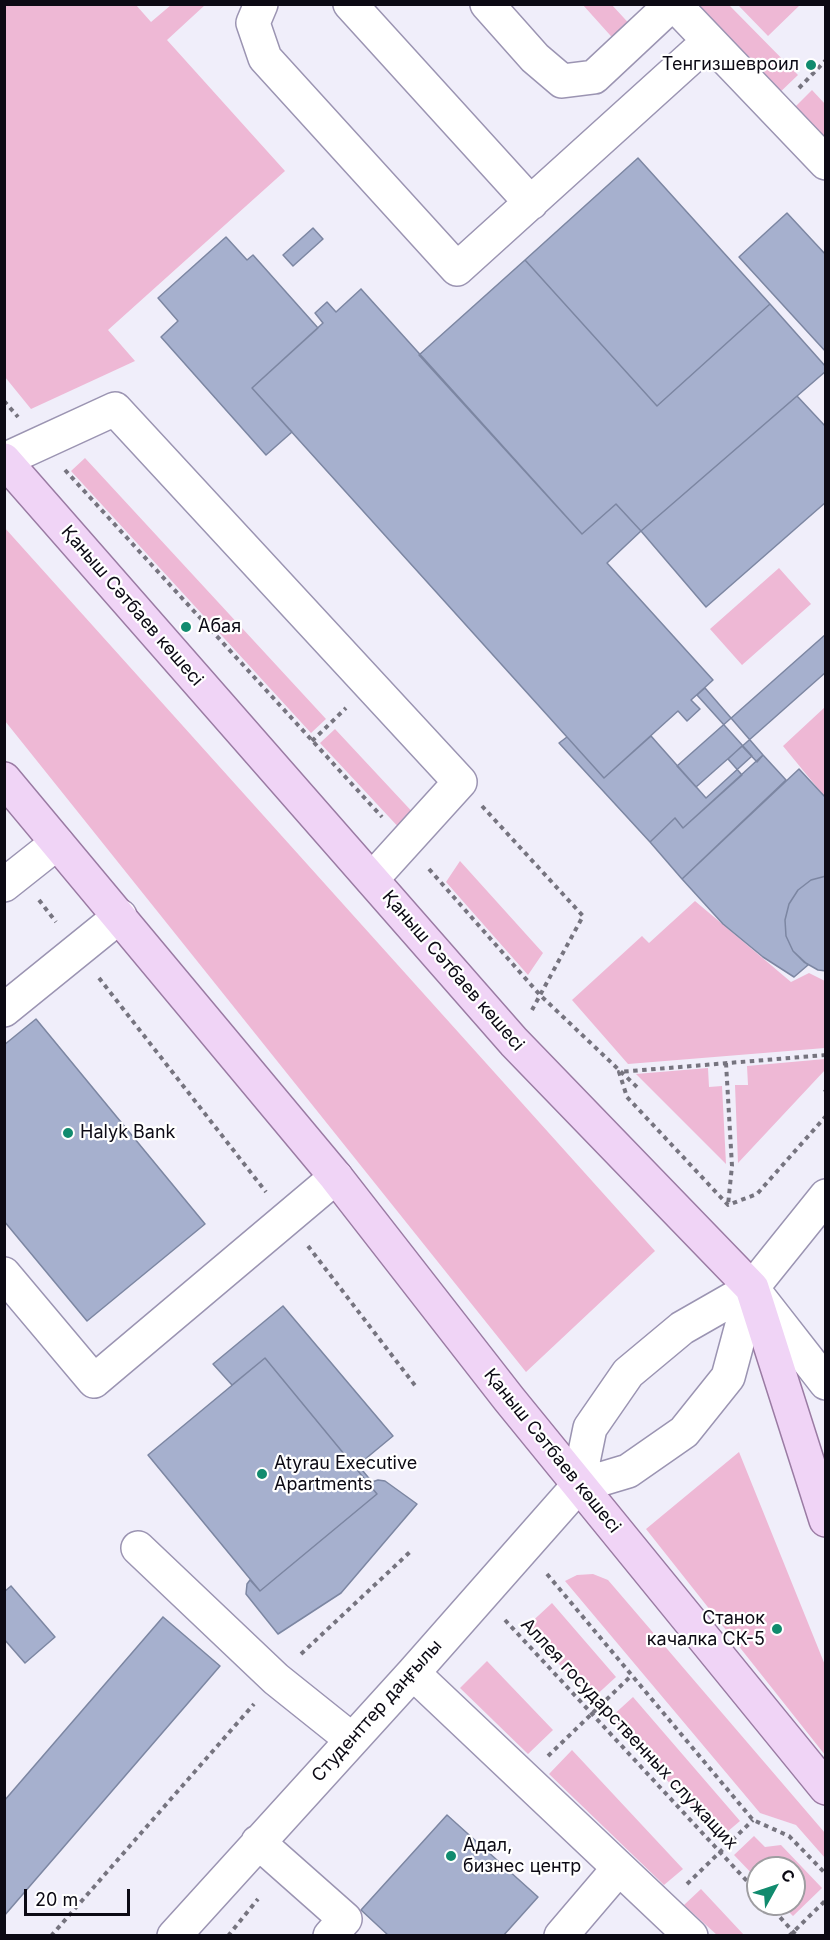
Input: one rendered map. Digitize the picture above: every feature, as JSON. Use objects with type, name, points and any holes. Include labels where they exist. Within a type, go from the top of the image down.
[{"type":"main road","name":"Қаныш Сәтбаев көшесі","points":[[4,460],[514,1042],[752,1288],[825,1520]]},
{"type":"main road","name":"Қаныш Сәтбаев көшесі","points":[[4,779],[336,1177],[578,1486],[825,1788]]},
{"type":"street","points":[[261,4],[253,23],[265,58],[457,269],[709,41]]},
{"type":"street","points":[[350,4],[531,203]]},
{"type":"street","points":[[487,4],[535,58],[562,81],[594,77],[673,4],[825,163]]},
{"type":"street","points":[[4,460],[115,409],[460,782],[372,879]]},
{"type":"street","points":[[11,879],[57,843]]},
{"type":"street","points":[[4,1010],[120,916]]},
{"type":"street","points":[[4,1274],[94,1381],[336,1177]]},
{"type":"street","points":[[752,1288],[728,1377],[684,1432],[628,1471],[578,1486],[590,1428],[628,1373],[682,1328],[752,1288],[825,1196]]},
{"type":"street","points":[[752,1288],[825,1383]]},
{"type":"street","name":"Студенттер даңғылы","points":[[174,1935],[413,1673],[578,1486]]},
{"type":"street","points":[[138,1548],[276,1679],[351,1739]]},
{"type":"street","points":[[413,1673],[619,1868],[663,1922],[691,1935]]},
{"type":"street","points":[[258,1842],[345,1919],[330,1935]]},
{"type":"street","points":[[561,1935],[619,1868]]},
{"type":"path","points":[[4,400],[40,443],[405,842],[540,995],[637,1087]]},
{"type":"path","points":[[312,741],[370,685]]},
{"type":"path","points":[[460,782],[584,916],[514,1042]]},
{"type":"path","points":[[11,879],[78,951],[417,1388]]},
{"type":"path","points":[[619,1072],[825,1055]]},
{"type":"path","points":[[726,1063],[732,1166],[728,1205]]},
{"type":"path","points":[[619,1072],[627,1097],[728,1205]]},
{"type":"path","points":[[728,1205],[757,1194],[825,1116]]},
{"type":"path","points":[[51,1935],[276,1679],[411,1551]]},
{"type":"path","points":[[546,1573],[753,1820],[789,1836],[825,1874]]},
{"type":"path","name":"Аллея государственных служащих","points":[[505,1620],[746,1880]]},
{"type":"path","points":[[525,1778],[632,1675]]},
{"type":"path","points":[[663,1922],[720,1852],[753,1820]]},
{"type":"path","points":[[789,1935],[795,1933],[825,1900]]},
{"type":"path","points":[[779,1916],[795,1933]]},
{"type":"shaded area","points":[[4,5],[136,5],[151,22],[171,5],[205,5],[167,40],[285,171],[108,330],[135,361],[31,409],[5,377]]},
{"type":"shaded area","points":[[583,5],[612,5],[635,30],[618,44]]},
{"type":"shaded area","points":[[687,5],[729,5],[798,75],[775,97]]},
{"type":"shaded area","points":[[738,5],[800,5],[768,36]]},
{"type":"shaded area","points":[[812,90],[825,104],[825,149],[790,112]]},
{"type":"shaded area","points":[[85,458],[326,719],[311,733],[71,471]]},
{"type":"shaded area","points":[[4,527],[655,1251],[526,1372],[5,721]]},
{"type":"shaded area","points":[[779,568],[811,604],[742,665],[710,629]]},
{"type":"shaded area","points":[[825,707],[825,797],[783,746]]},
{"type":"shaded area","points":[[335,729],[418,818],[403,832],[320,743]]},
{"type":"shaded area","points":[[460,861],[543,953],[528,975],[446,882]]},
{"type":"shaded area","points":[[695,901],[791,982],[809,973],[825,981],[825,1048],[628,1064],[572,1000],[642,936],[649,943]]},
{"type":"shaded area","points":[[825,1059],[825,1070],[738,1163],[735,1085],[748,1085],[747,1066]]},
{"type":"shaded area","points":[[708,1068],[709,1087],[722,1086],[726,1164],[636,1074]]},
{"type":"shaded area","points":[[739,1452],[825,1665],[825,1755],[646,1529]]},
{"type":"shaded area","points":[[593,1574],[608,1580],[825,1833],[825,1858],[796,1825],[760,1813],[565,1581],[577,1575]]},
{"type":"shaded area","points":[[552,1603],[616,1677],[592,1699],[525,1628]]},
{"type":"shaded area","points":[[487,1661],[553,1730],[528,1754],[460,1688]]},
{"type":"shaded area","points":[[633,1697],[740,1821],[720,1838],[610,1718]]},
{"type":"shaded area","points":[[572,1750],[683,1869],[664,1885],[549,1774]]},
{"type":"shaded area","points":[[754,1836],[765,1847],[781,1845],[791,1856],[746,1856],[746,1868],[734,1855]]},
{"type":"shaded area","points":[[806,1871],[822,1888],[806,1903]]},
{"type":"shaded area","points":[[701,1889],[744,1935],[717,1935],[684,1905]]},
{"type":"building","points":[[638,158],[770,304],[657,406],[525,260]]},
{"type":"building","points":[[787,213],[826,255],[826,352],[739,257]]},
{"type":"building","points":[[313,228],[323,239],[293,266],[283,255]]},
{"type":"building","points":[[226,237],[247,260],[253,255],[318,328],[252,388],[292,432],[266,455],[161,337],[178,321],[158,298]]},
{"type":"building","points":[[525,260],[657,406],[770,304],[826,367],[826,371],[641,531],[616,504],[582,534],[419,355]]},
{"type":"building","points":[[361,289],[582,534],[616,504],[641,531],[607,563],[713,680],[691,700],[700,709],[687,721],[678,711],[604,778],[252,388],[323,323],[315,313],[327,302],[336,312]]},
{"type":"building","points":[[797,396],[826,427],[826,502],[706,607],[641,531]]},
{"type":"building","points":[[826,634],[826,672],[696,787],[677,766]]},
{"type":"building","points":[[705,688],[763,755],[683,828],[675,818],[650,842],[559,743],[567,737],[604,778],[651,736],[706,798],[752,756],[697,695]]},
{"type":"building","points":[[742,746],[757,762],[763,755],[786,780],[682,879],[650,842],[675,818],[683,828],[742,775],[728,759]]},
{"type":"building","points":[[799,769],[826,798],[826,876],[811,880],[798,890],[789,904],[785,920],[786,936],[793,951],[808,965],[794,977],[763,957],[723,924],[682,879]]},
{"type":"building","points":[[826,876],[826,971],[818,970],[804,962],[793,951],[786,936],[785,920],[789,904],[798,890],[811,880]]},
{"type":"building","name":"Halyk Bank","points":[[36,1019],[205,1224],[87,1321],[4,1221],[4,1045]]},
{"type":"building","points":[[283,1306],[393,1436],[358,1465],[372,1482],[385,1481],[417,1504],[341,1593],[278,1634],[246,1594],[247,1584],[250,1580],[260,1591],[377,1494],[265,1358],[232,1385],[213,1364]]},
{"type":"building","name":"Atyrau Executive Apartments","points":[[265,1358],[377,1494],[260,1591],[148,1455]]},
{"type":"building","points":[[11,1586],[55,1637],[25,1663],[4,1639],[4,1592]]},
{"type":"building","points":[[163,1617],[220,1666],[4,1916],[4,1801]]},
{"type":"building","name":"Адал, бизнес центр","points":[[447,1815],[538,1897],[503,1936],[389,1936],[361,1910]]},
{"type":"place","name":"Тенгизшевроил","points":[[811,65]]},
{"type":"place","name":"Абая","points":[[186,627]]},
{"type":"place","name":"Halyk Bank","points":[[68,1133]]},
{"type":"place","name":"Atyrau Executive Apartments","points":[[262,1474]]},
{"type":"place","name":"Станок качалка СК-5","points":[[777,1629]]},
{"type":"place","name":"Адал, бизнес центр","points":[[451,1856]]}]
